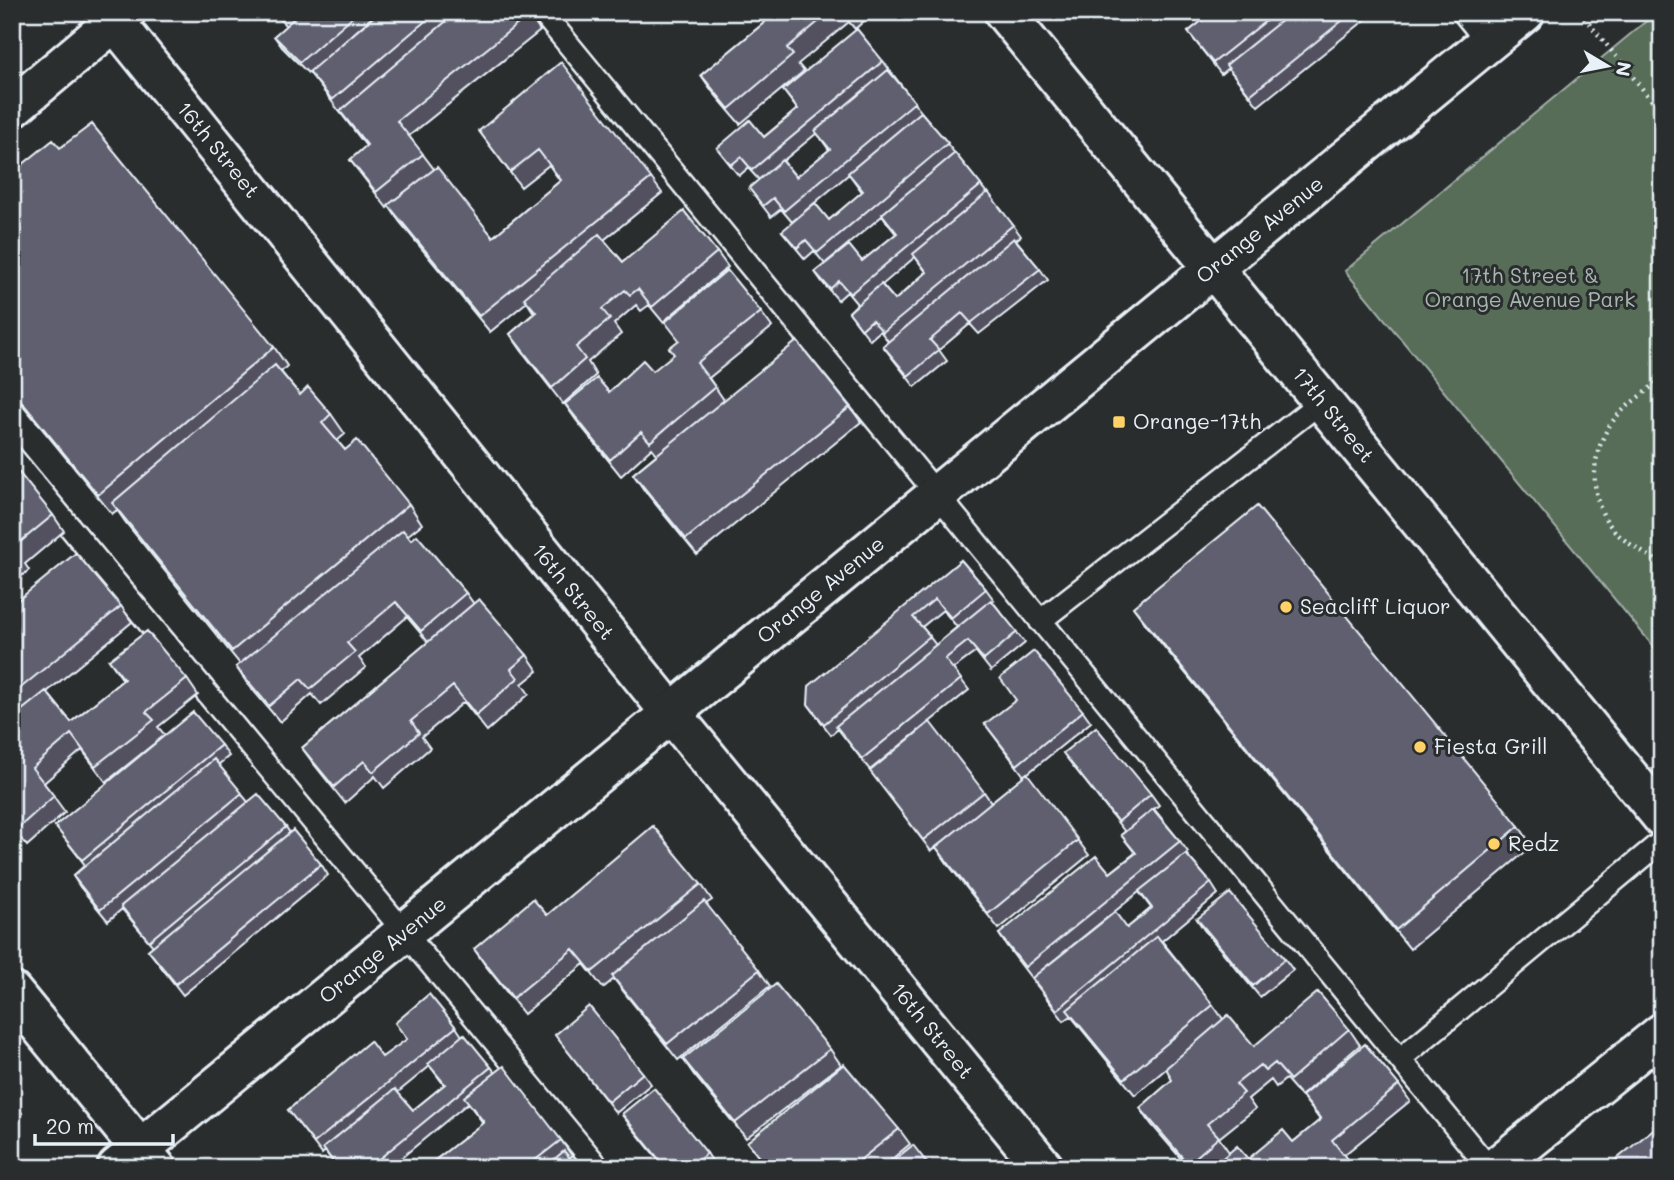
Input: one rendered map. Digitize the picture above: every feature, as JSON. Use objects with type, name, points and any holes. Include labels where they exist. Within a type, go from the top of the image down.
[{"type":"street","name":"17th Street","points":[[1004,12],[1662,817]]},
{"type":"street","name":"Orange Avenue","points":[[138,1161],[404,932],[1525,12]]},
{"type":"street","points":[[12,108],[116,15]]},
{"type":"street","name":"16th Street","points":[[116,15],[671,713],[1044,1168]]},
{"type":"street","points":[[12,992],[138,1161]]},
{"type":"street","points":[[1495,1168],[1662,1033]]},
{"type":"lane","points":[[542,12],[1489,1168]]},
{"type":"lane","points":[[1463,12],[1488,43]]},
{"type":"lane","points":[[1040,621],[1322,401]]},
{"type":"lane","points":[[12,457],[599,1168]]},
{"type":"lane","points":[[1400,1059],[1662,841]]},
{"type":"path","points":[[1580,12],[1662,113]]},
{"type":"path","points":[[1662,379],[1612,423],[1599,451],[1595,482],[1601,508],[1611,527],[1662,564]]},
{"type":"green space","name":"17th Street & Orange Avenue Park","points":[[1657,12],[1662,12],[1662,657],[1345,271]]},
{"type":"building","points":[[301,12],[358,12],[300,62],[274,36]]},
{"type":"building","points":[[379,12],[401,12],[404,16],[409,12],[436,12],[332,100],[309,72]]},
{"type":"building","points":[[457,12],[527,12],[529,15],[397,121],[423,154],[376,192],[350,160],[367,145],[340,111]]},
{"type":"building","points":[[757,12],[830,12],[787,48],[793,55],[729,109],[701,75],[765,22]]},
{"type":"building","points":[[1213,12],[1277,12],[1213,63],[1188,32]]},
{"type":"building","points":[[1292,12],[1353,12],[1250,95],[1226,65]]},
{"type":"building","points":[[857,29],[883,61],[752,170],[741,157],[731,165],[717,148],[750,120],[764,137],[798,109],[783,90]]},
{"type":"building","points":[[561,62],[651,178],[479,316],[388,205],[437,167],[493,237],[561,180],[538,150],[510,172],[479,131]]},
{"type":"building","points":[[888,70],[915,102],[784,211],[773,198],[763,206],[749,188],[782,160],[796,177],[830,149],[815,131]]},
{"type":"building","points":[[921,112],[948,143],[817,253],[806,240],[797,248],[782,231],[815,203],[829,220],[863,191],[848,173]]},
{"type":"building","points":[[92,124],[274,347],[98,495],[12,390],[12,189],[17,185],[12,179],[12,173],[53,140],[60,148]]},
{"type":"building","points":[[955,153],[981,185],[850,294],[839,281],[830,289],[815,272],[849,245],[862,261],[897,233],[882,214]]},
{"type":"building","points":[[988,192],[1013,225],[883,332],[872,320],[862,329],[849,312],[881,284],[895,300],[927,272],[913,254]]},
{"type":"building","points":[[684,211],[717,252],[652,307],[638,289],[630,295],[625,290],[602,309],[610,319],[576,347],[585,359],[552,388],[510,334],[536,312],[524,298],[599,234],[623,262]]},
{"type":"building","points":[[1014,238],[1040,269],[971,323],[962,313],[930,340],[939,350],[908,376],[883,346]]},
{"type":"building","points":[[727,270],[761,312],[697,363],[715,387],[650,442],[641,432],[610,460],[565,404],[597,378],[609,392],[643,360],[653,371],[674,354],[669,348],[679,340],[665,322]]},
{"type":"building","points":[[797,341],[850,407],[686,539],[633,474]]},
{"type":"building","points":[[275,365],[300,395],[308,387],[331,414],[322,423],[345,450],[357,440],[409,504],[232,651],[112,503]]},
{"type":"building","points":[[16,469],[53,515],[13,548],[18,554],[12,559],[12,471]]},
{"type":"building","points":[[1257,506],[1519,826],[1396,930],[1133,607]]},
{"type":"building","points":[[403,530],[411,540],[417,535],[466,593],[421,631],[396,602],[347,643],[355,652],[310,689],[301,679],[269,706],[236,667]]},
{"type":"building","points":[[76,553],[121,606],[12,695],[12,605]]},
{"type":"building","points":[[961,560],[986,589],[951,618],[935,599],[913,617],[930,636],[824,724],[808,704],[809,686]]},
{"type":"building","points":[[479,599],[527,655],[511,669],[518,678],[476,715],[453,686],[411,721],[419,733],[373,772],[364,761],[334,787],[302,748]]},
{"type":"building","points":[[991,600],[1017,632],[984,660],[968,641],[945,659],[961,679],[862,759],[836,726]]},
{"type":"building","points":[[147,631],[187,679],[146,712],[154,720],[95,766],[71,734],[32,768],[54,796],[16,830],[12,826],[12,718],[46,691],[71,722],[124,679],[109,660]]},
{"type":"building","points":[[1034,651],[1083,711],[1017,765],[985,724],[1016,700],[1000,678]]},
{"type":"building","points":[[193,712],[221,745],[82,860],[55,826]]},
{"type":"building","points":[[930,722],[984,792],[923,840],[870,771]]},
{"type":"building","points":[[1096,727],[1151,794],[1118,822],[1063,753]]},
{"type":"building","points":[[214,759],[242,793],[100,910],[73,876]]},
{"type":"building","points":[[1027,773],[1078,840],[988,914],[936,847]]},
{"type":"building","points":[[258,794],[286,827],[149,941],[121,906]]},
{"type":"building","points":[[1153,809],[1180,841],[1025,967],[999,934],[1096,856],[1110,873],[1136,853],[1121,835]]},
{"type":"building","points":[[653,826],[701,884],[592,972],[573,949],[513,998],[474,949],[533,899],[547,915]]},
{"type":"building","points":[[293,830],[321,864],[176,984],[148,950]]},
{"type":"building","points":[[1186,854],[1211,883],[1057,1010],[1032,978],[1115,912],[1127,928],[1152,908],[1139,891]]},
{"type":"building","points":[[1230,893],[1285,959],[1253,986],[1197,919]]},
{"type":"building","points":[[704,901],[759,970],[667,1044],[612,976]]},
{"type":"building","points":[[1157,936],[1213,1005],[1124,1079],[1067,1010]]},
{"type":"building","points":[[776,984],[830,1049],[735,1123],[683,1059]]},
{"type":"building","points":[[1318,992],[1349,1029],[1290,1080],[1275,1063],[1265,1071],[1260,1065],[1236,1084],[1244,1093],[1207,1124],[1219,1137],[1188,1164],[1140,1108],[1172,1080],[1166,1068],[1228,1015],[1254,1046]]},
{"type":"building","points":[[429,994],[456,1027],[314,1143],[288,1110],[370,1041],[382,1057],[407,1039],[395,1023]]},
{"type":"building","points":[[589,1006],[643,1073],[608,1102],[555,1035]]},
{"type":"building","points":[[464,1034],[491,1067],[368,1168],[338,1168],[323,1148],[395,1089],[413,1110],[445,1084],[428,1064]]},
{"type":"building","points":[[1365,1044],[1399,1085],[1332,1140],[1350,1163],[1345,1168],[1211,1168],[1237,1146],[1248,1159],[1283,1130],[1293,1142],[1321,1119],[1302,1096]]},
{"type":"building","points":[[844,1064],[899,1129],[850,1168],[769,1168],[747,1142]]},
{"type":"building","points":[[504,1066],[561,1140],[525,1168],[425,1168],[484,1122],[464,1097]]},
{"type":"building","points":[[654,1088],[707,1153],[689,1168],[666,1168],[622,1114]]},
{"type":"building","points":[[1662,1122],[1662,1168],[1607,1168],[1607,1167]]},
{"type":"building","points":[[913,1145],[931,1168],[884,1168]]},
{"type":"building","points":[[564,1151],[578,1168],[544,1168]]},
{"type":"place","name":"Orange-17th","points":[[1119,422]]},
{"type":"place","name":"Seacliff Liquor","points":[[1286,607]]},
{"type":"place","name":"Fiesta Grill","points":[[1420,747]]},
{"type":"place","name":"Redz","points":[[1494,844]]}]
